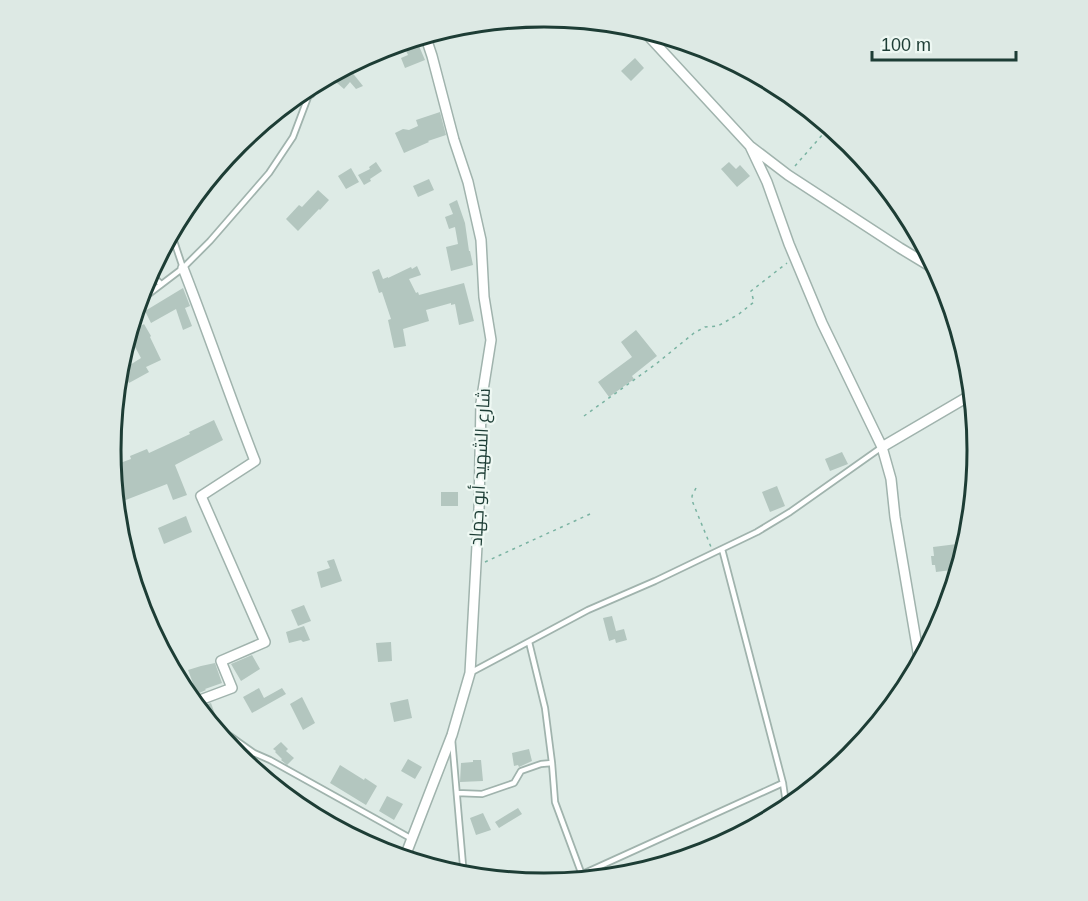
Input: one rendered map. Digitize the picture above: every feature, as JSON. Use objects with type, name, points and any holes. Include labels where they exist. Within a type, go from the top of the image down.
[{"type":"street","points":[[653,41],[750,146],[788,175],[924,262]]},
{"type":"street","name":"شارع الشهيد أبو جهاد","points":[[407,852],[452,735],[470,673],[479,508],[481,403],[491,340],[484,297],[481,240],[468,182],[454,141],[428,43]]},
{"type":"street","points":[[750,146],[767,182],[822,323],[882,447],[891,479],[895,517],[918,650]]},
{"type":"street","points":[[183,268],[255,461],[201,496],[265,642],[221,662],[232,688],[202,699]]},
{"type":"street","points":[[882,447],[964,399]]},
{"type":"lane","points":[[152,291],[183,268],[210,241],[269,173],[293,137],[305,101]]},
{"type":"lane","points":[[175,243],[183,268]]},
{"type":"lane","points":[[157,280],[161,284]]},
{"type":"lane","points":[[470,673],[588,610],[656,581],[757,532],[790,512],[882,447]]},
{"type":"lane","points":[[722,549],[785,798]]},
{"type":"lane","points":[[530,642],[545,708],[555,802],[581,872]]},
{"type":"lane","points":[[452,735],[463,866]]},
{"type":"lane","points":[[235,740],[254,753],[412,839]]},
{"type":"lane","points":[[251,756],[254,753]]},
{"type":"lane","points":[[457,793],[482,794],[514,783],[521,771],[552,763]]},
{"type":"lane","points":[[591,871],[783,783]]},
{"type":"path","points":[[788,175],[824,133]]},
{"type":"path","points":[[584,416],[656,364],[694,333],[705,327],[718,326],[739,314],[754,302],[751,291],[795,257]]},
{"type":"path","points":[[696,488],[693,493],[693,503],[713,553]]},
{"type":"path","points":[[476,566],[590,513]]},
{"type":"building","points":[[419,46],[425,60],[405,68],[401,58],[408,55],[406,50]]},
{"type":"building","points":[[635,58],[644,68],[631,81],[621,71]]},
{"type":"building","points":[[353,73],[363,86],[356,89],[350,82],[344,89],[336,82]]},
{"type":"building","points":[[440,112],[446,135],[404,153],[395,133],[418,126],[416,120]]},
{"type":"building","points":[[376,162],[382,171],[364,185],[358,175],[370,169],[369,167]]},
{"type":"building","points":[[729,162],[736,169],[740,165],[750,176],[737,187],[721,169]]},
{"type":"building","points":[[351,168],[359,182],[346,189],[338,176]]},
{"type":"building","points":[[429,179],[434,190],[418,197],[413,186]]},
{"type":"building","points":[[318,190],[329,200],[298,231],[286,219],[299,205],[302,207]]},
{"type":"building","points":[[457,200],[465,223],[473,265],[451,271],[446,247],[458,244],[455,227],[449,229],[445,217],[453,214],[449,204]]},
{"type":"building","points":[[417,266],[421,275],[409,279],[419,295],[464,283],[474,321],[459,325],[455,304],[451,305],[451,303],[426,310],[429,321],[403,329],[406,346],[394,348],[388,320],[391,319],[372,272],[379,269],[383,279]]},
{"type":"building","points":[[183,288],[190,306],[185,308],[192,326],[183,330],[176,309],[151,323],[145,311]]},
{"type":"building","points":[[144,324],[161,360],[146,367],[149,372],[129,383],[127,379],[130,365],[141,358],[134,345],[139,327]]},
{"type":"building","points":[[636,330],[657,356],[632,376],[634,379],[609,397],[598,382],[632,357],[621,342]]},
{"type":"building","points":[[214,420],[223,440],[175,465],[187,495],[173,500],[167,484],[123,501],[121,463],[147,449],[149,453],[190,434],[189,432]]},
{"type":"building","points":[[842,452],[848,464],[830,471],[825,459]]},
{"type":"building","points":[[777,486],[785,506],[770,512],[762,492]]},
{"type":"building","points":[[441,492],[458,492],[458,506],[441,506]]},
{"type":"building","points":[[186,516],[192,532],[164,544],[158,528]]},
{"type":"building","points":[[957,544],[950,570],[936,572],[935,565],[932,565],[933,547]]},
{"type":"building","points":[[334,559],[342,581],[321,588],[317,572],[330,568],[327,561]]},
{"type":"building","points":[[304,605],[311,621],[298,626],[291,610]]},
{"type":"building","points":[[612,616],[616,631],[624,629],[627,640],[616,643],[615,639],[609,641],[603,618]]},
{"type":"building","points":[[304,626],[310,640],[289,643],[286,632]]},
{"type":"building","points":[[391,642],[392,661],[378,662],[376,643]]},
{"type":"building","points":[[252,655],[260,669],[241,681],[231,664]]},
{"type":"building","points":[[215,663],[222,683],[198,694],[188,670]]},
{"type":"building","points":[[259,688],[264,698],[282,688],[286,694],[252,713],[243,697]]},
{"type":"building","points":[[302,697],[315,723],[303,730],[290,704]]},
{"type":"building","points":[[408,699],[412,718],[394,722],[390,703]]},
{"type":"building","points":[[211,703],[216,718],[208,708],[206,705]]},
{"type":"building","points":[[281,742],[294,758],[287,765],[273,749]]},
{"type":"building","points":[[529,749],[532,761],[519,767],[514,766],[512,753]]},
{"type":"building","points":[[408,759],[422,767],[415,779],[401,771]]},
{"type":"building","points":[[473,760],[481,760],[483,781],[460,782],[461,763],[473,762]]},
{"type":"building","points":[[340,765],[377,786],[366,805],[330,783]]},
{"type":"building","points":[[387,796],[403,804],[394,820],[379,811]]},
{"type":"building","points":[[518,808],[522,814],[499,828],[495,822]]},
{"type":"building","points":[[483,813],[491,830],[476,835],[470,818]]}]
